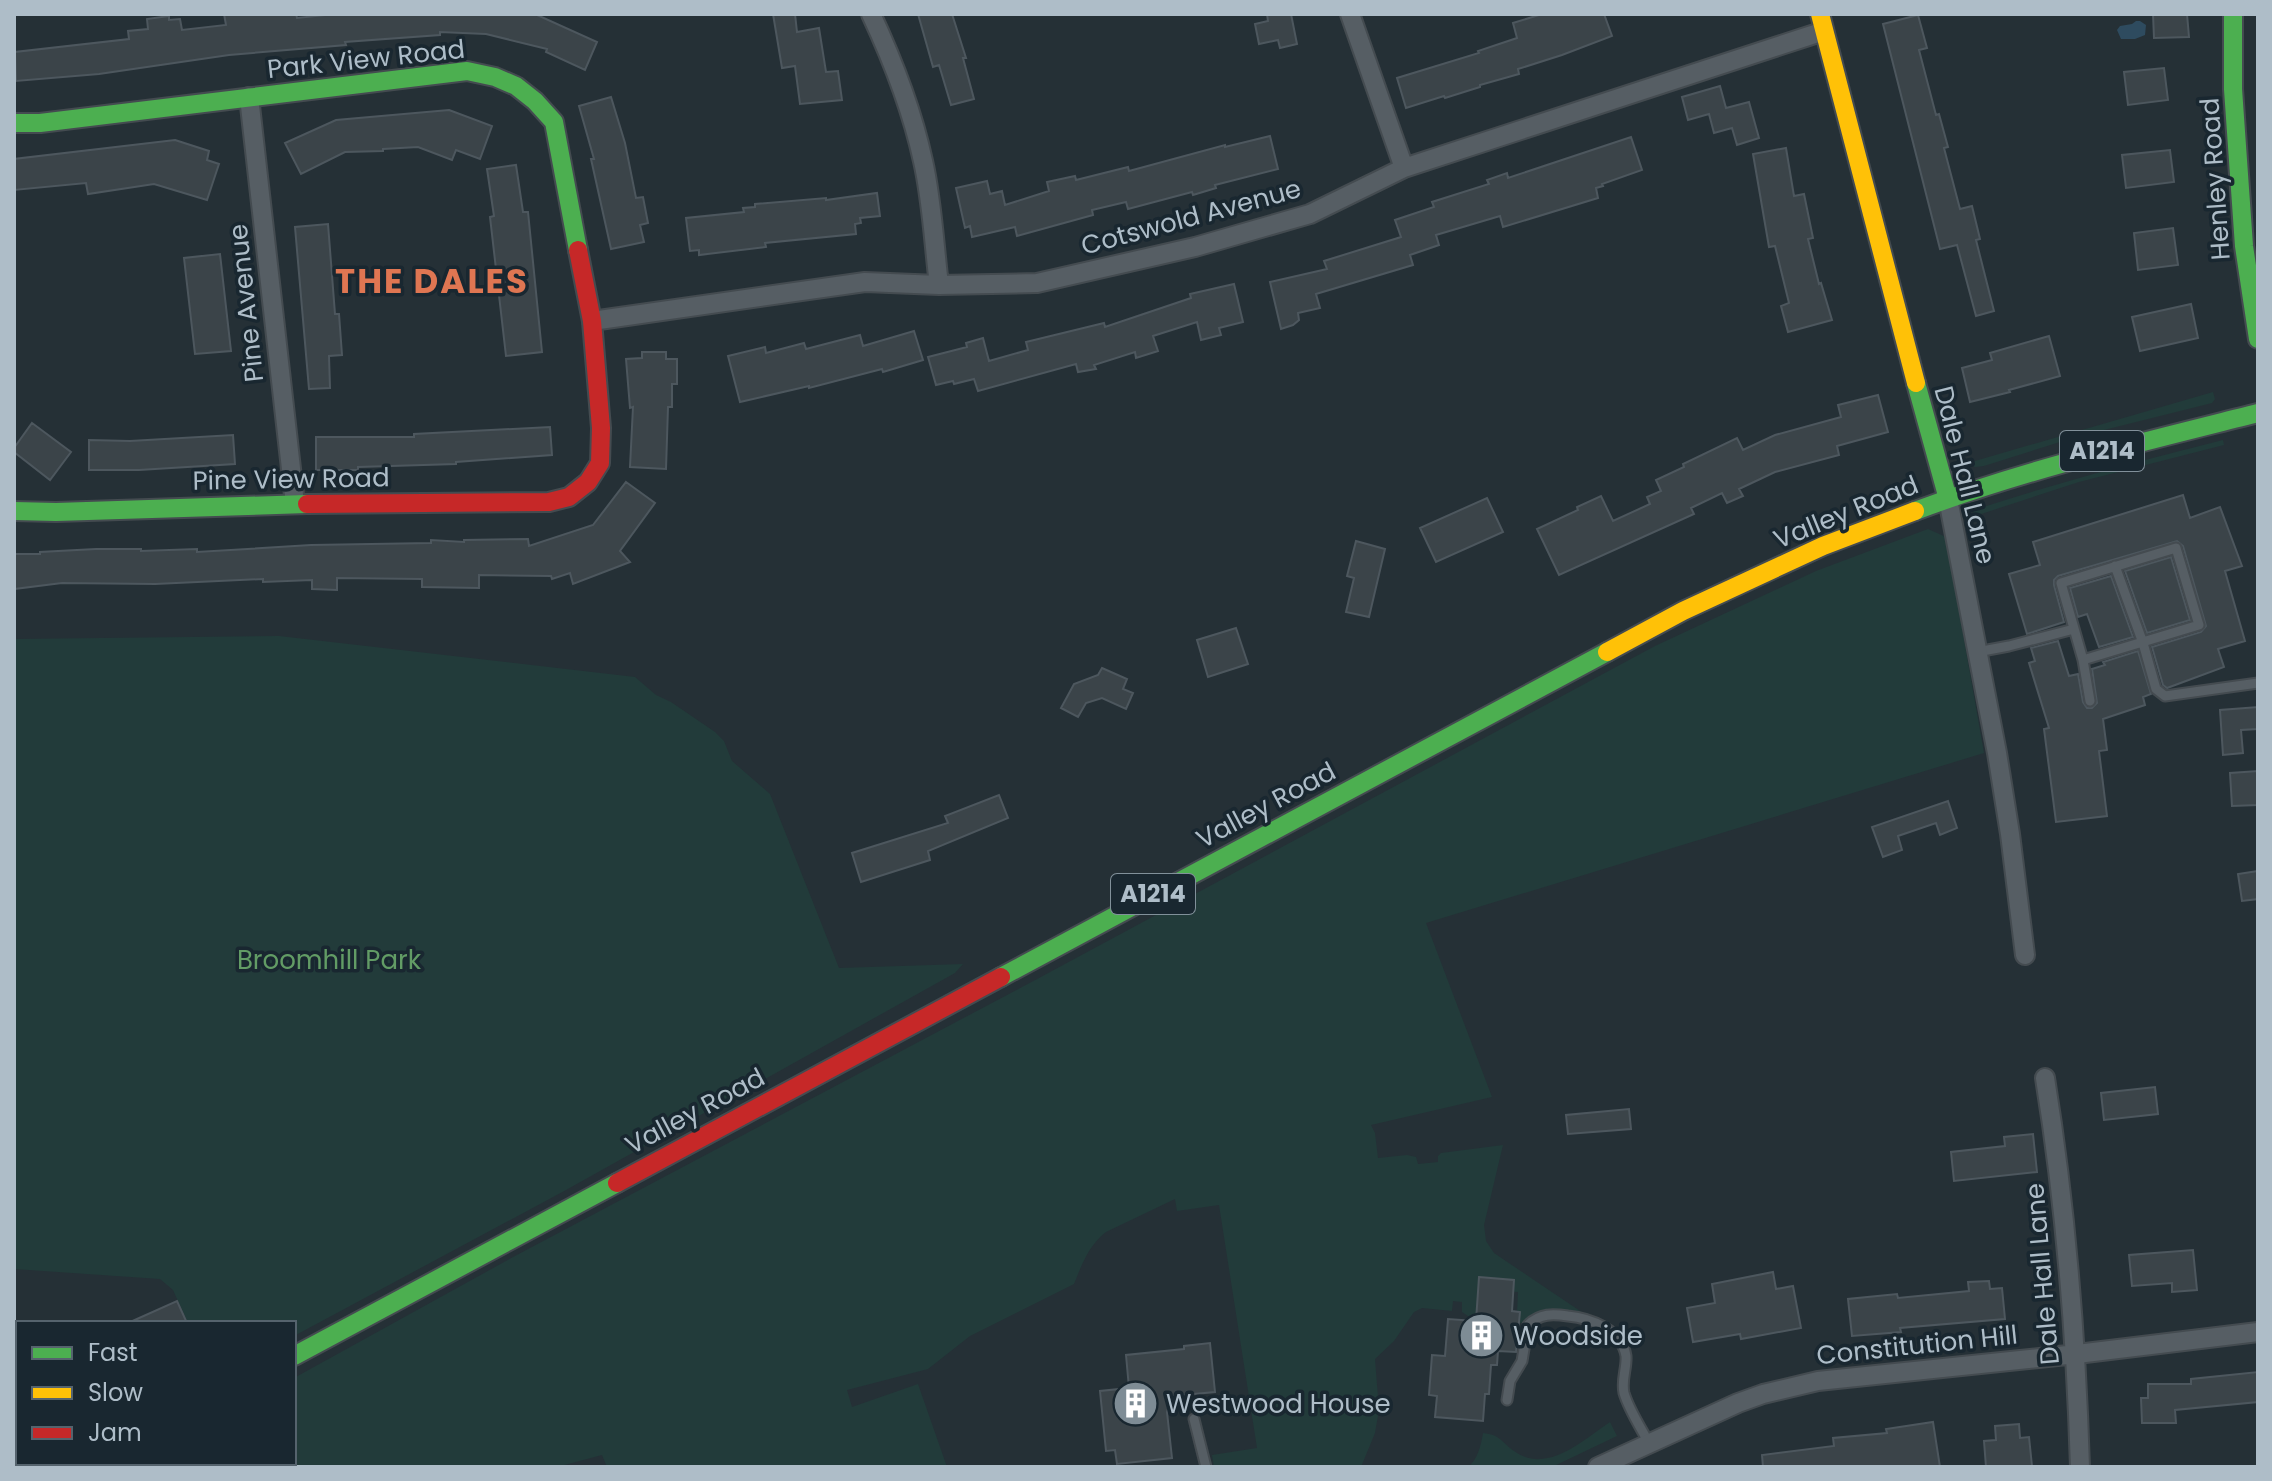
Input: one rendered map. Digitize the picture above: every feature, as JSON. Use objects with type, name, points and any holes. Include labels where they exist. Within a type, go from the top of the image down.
[{"type":"street","points":[[871,14],[906,99],[924,162],[939,285]]},
{"type":"street","points":[[1350,14],[1404,168]]},
{"type":"street","name":"Henley Road","points":[[2233,14],[2233,89],[2243,230],[2258,339]]},
{"type":"street","name":"Cotswold Avenue","points":[[592,321],[865,282],[939,285],[1037,283],[1195,247],[1310,214],[1404,168],[1822,23]]},
{"type":"street","name":"Dale Hall Lane","points":[[1822,23],[1948,499],[2010,834],[2025,955]]},
{"type":"street","name":"Park View Road","points":[[14,123],[40,123],[467,71],[496,76],[517,87],[536,101],[554,122],[592,321],[601,428],[600,463],[588,482],[569,497]]},
{"type":"street","name":"Pine Avenue","points":[[249,97],[295,504]]},
{"type":"street","name":"Valley Road","points":[[296,1355],[1683,611],[1823,546],[1948,499],[2096,453],[2258,413]]},
{"type":"street","name":"Pine View Road","points":[[14,511],[549,502],[569,497]]},
{"type":"street","name":"Dale Hall Lane","points":[[2045,1078],[2058,1158],[2077,1354],[2080,1467]]},
{"type":"street","name":"Constitution Hill","points":[[1598,1467],[1738,1403],[1818,1381],[2258,1332]]},
{"type":"lane","points":[[2083,660],[2199,625],[2176,548],[2061,583],[2083,660],[2090,701]]},
{"type":"lane","points":[[2115,566],[2156,689],[2165,696],[2258,683]]},
{"type":"lane","points":[[1977,652],[2074,629]]},
{"type":"lane","points":[[1507,1400],[1510,1381],[1522,1361],[1528,1325],[1543,1315],[1586,1318],[1605,1328],[1622,1347],[1626,1356],[1624,1393],[1649,1443]]},
{"type":"lane","points":[[1194,1419],[1205,1467]]},
{"type":"green space","points":[[2213,392],[2215,399],[2212,403],[2076,437],[1984,466],[1975,467],[1968,463]]},
{"type":"green space","points":[[2223,440],[2224,445],[2079,482],[1972,517],[1974,510]]},
{"type":"green space","points":[[1928,529],[1946,537],[1984,753],[1426,923],[1492,1097],[1371,1125],[1378,1158],[1407,1155],[1416,1157],[1418,1164],[1438,1162],[1441,1153],[1503,1145],[1484,1225],[1486,1241],[1494,1253],[1586,1315],[1566,1312],[1550,1314],[1521,1335],[1522,1323],[1513,1322],[1517,1314],[1518,1292],[1484,1289],[1481,1321],[1473,1322],[1462,1312],[1462,1302],[1453,1301],[1452,1311],[1422,1308],[1414,1312],[1394,1341],[1375,1359],[1379,1410],[1375,1433],[1361,1467],[1214,1467],[1212,1455],[1257,1448],[1219,1205],[1177,1211],[1175,1199],[1100,1237],[1083,1262],[1074,1284],[970,1336],[928,1369],[847,1390],[852,1407],[918,1384],[947,1467],[607,1467],[602,1455],[557,1467],[137,1467],[296,1465],[296,1377],[515,1256],[1655,646],[1816,571]]},
{"type":"green space","name":"Broomhill Park","points":[[279,636],[635,677],[656,695],[715,732],[724,741],[732,761],[770,794],[839,968],[963,964],[955,973],[566,1190],[296,1335],[296,1321],[187,1321],[173,1290],[160,1279],[14,1269],[14,639]]},
{"type":"green space","points":[[1610,1422],[1617,1436],[1552,1467],[1468,1467],[1477,1456],[1483,1433],[1497,1437],[1526,1457],[1539,1459],[1564,1452]]},
{"type":"water","points":[[2136,21],[2146,25],[2145,35],[2121,39],[2117,30],[2120,26]]},
{"type":"building","points":[[224,14],[296,14],[297,18],[335,14],[535,14],[597,42],[585,70],[546,52],[547,49],[486,34],[440,32],[440,35],[345,42],[346,45],[229,55],[99,74],[16,81],[15,52],[129,39],[128,31],[148,29],[147,19],[169,16],[169,20],[180,19],[182,30],[226,25]]},
{"type":"building","points":[[773,14],[795,14],[797,32],[819,28],[826,72],[838,71],[842,100],[800,104],[795,66],[782,68]]},
{"type":"building","points":[[918,14],[952,14],[966,58],[963,58],[974,99],[951,105],[939,65],[933,67]]},
{"type":"building","points":[[1267,14],[1291,14],[1297,44],[1280,48],[1278,40],[1259,44],[1255,24],[1268,21]]},
{"type":"building","points":[[1542,14],[1604,14],[1612,36],[1518,69],[1519,74],[1406,108],[1397,78],[1517,38],[1513,23]]},
{"type":"building","points":[[2153,14],[2187,14],[2189,37],[2154,38]]},
{"type":"building","points":[[1918,15],[1927,48],[1919,50],[1948,147],[1944,148],[1960,209],[1972,206],[1980,239],[1976,240],[1994,311],[1976,316],[1957,245],[1940,249],[1883,24]]},
{"type":"building","points":[[2164,68],[2168,100],[2128,105],[2124,72]]},
{"type":"building","points":[[1720,86],[1726,108],[1749,102],[1759,138],[1737,145],[1732,128],[1714,133],[1709,114],[1688,120],[1682,97]]},
{"type":"building","points":[[611,97],[625,143],[636,198],[643,197],[648,223],[640,225],[644,242],[611,249],[591,159],[594,159],[579,106]]},
{"type":"building","points":[[449,110],[492,126],[480,159],[456,150],[452,160],[418,147],[345,152],[301,174],[285,143],[336,120]]},
{"type":"building","points":[[1270,136],[1278,169],[1215,185],[1216,188],[1193,195],[1192,192],[1128,209],[1126,202],[1092,210],[1093,215],[1017,236],[1015,227],[972,237],[970,226],[965,228],[956,188],[987,181],[990,194],[1002,191],[1005,205],[1049,191],[1047,182],[1075,176],[1076,180],[1128,167],[1129,171]]},
{"type":"building","points":[[1631,137],[1642,170],[1602,184],[1596,188],[1598,198],[1503,227],[1500,216],[1436,235],[1439,245],[1410,255],[1413,265],[1316,294],[1320,308],[1298,313],[1299,320],[1281,329],[1270,282],[1327,269],[1324,261],[1401,237],[1395,220],[1434,207],[1432,202],[1489,184],[1487,180],[1507,173],[1508,178]]},
{"type":"building","points":[[175,140],[209,151],[207,160],[219,164],[207,200],[154,184],[88,194],[86,183],[14,190],[14,159]]},
{"type":"building","points":[[1786,148],[1794,196],[1804,194],[1813,238],[1808,239],[1832,320],[1788,332],[1781,306],[1789,303],[1775,246],[1769,247],[1753,154]]},
{"type":"building","points":[[2170,150],[2174,182],[2126,188],[2122,155]]},
{"type":"building","points":[[516,165],[523,212],[528,212],[542,352],[506,356],[487,169]]},
{"type":"building","points":[[877,193],[880,216],[860,218],[861,223],[855,224],[856,234],[765,243],[766,247],[699,255],[699,250],[690,251],[686,218],[744,212],[743,208],[755,207],[755,204]]},
{"type":"building","points":[[328,224],[335,314],[339,314],[342,355],[329,356],[330,388],[309,389],[295,227]]},
{"type":"building","points":[[2173,228],[2178,265],[2138,270],[2134,233]]},
{"type":"building","points":[[220,254],[231,351],[195,354],[184,258]]},
{"type":"building","points":[[1234,284],[1243,322],[1219,328],[1221,335],[1201,340],[1197,322],[1153,336],[1158,351],[1136,358],[1135,352],[1094,365],[1096,369],[1078,372],[1076,364],[978,391],[974,379],[936,385],[928,357],[967,347],[966,343],[983,338],[989,361],[1028,350],[1026,342],[1104,323],[1105,327],[1191,298],[1190,294]]},
{"type":"building","points":[[2191,304],[2198,338],[2140,351],[2132,317]]},
{"type":"building","points":[[914,331],[923,360],[883,372],[882,369],[740,402],[728,356],[765,347],[766,353],[804,343],[806,349],[860,335],[863,346]]},
{"type":"building","points":[[2049,336],[2060,376],[1970,402],[1962,368],[1992,360],[1990,353]]},
{"type":"building","points":[[642,352],[666,352],[666,359],[677,359],[677,384],[672,384],[672,407],[668,407],[666,469],[630,467],[633,407],[630,408],[626,359],[642,358]]},
{"type":"building","points":[[1878,395],[1888,432],[1837,446],[1839,455],[1775,472],[1739,489],[1743,496],[1727,503],[1722,493],[1691,508],[1694,514],[1559,575],[1537,529],[1601,496],[1613,521],[1650,504],[1647,497],[1661,491],[1656,480],[1737,438],[1743,450],[1775,435],[1841,417],[1838,405]]},
{"type":"building","points":[[32,423],[71,452],[50,480],[14,452]]},
{"type":"building","points":[[550,427],[552,455],[456,464],[316,470],[316,437],[414,437],[414,434]]},
{"type":"building","points":[[233,435],[235,464],[89,470],[89,440],[130,441]]},
{"type":"building","points":[[626,482],[655,503],[620,551],[630,562],[573,584],[570,573],[552,579],[551,576],[479,575],[479,588],[422,587],[422,579],[337,578],[337,590],[312,589],[312,580],[263,582],[263,579],[155,584],[62,583],[14,589],[14,554],[96,549],[197,549],[197,552],[311,545],[431,543],[431,540],[528,539],[529,546],[593,525]]},
{"type":"building","points":[[2183,495],[2190,518],[2220,507],[2242,566],[2225,571],[2245,641],[2218,649],[2224,667],[2167,688],[2163,685],[2152,647],[2201,632],[2206,626],[2183,546],[2177,541],[2058,576],[2054,585],[2064,622],[2027,634],[2009,574],[2040,565],[2033,542]]},
{"type":"building","points":[[1487,498],[1503,532],[1436,562],[1420,528]]},
{"type":"building","points":[[1356,541],[1385,549],[1369,617],[1346,612],[1354,578],[1347,576]]},
{"type":"building","points":[[2171,557],[2190,620],[2147,633],[2125,571]]},
{"type":"building","points":[[2111,576],[2133,637],[2099,647],[2087,614],[2078,617],[2070,588]]},
{"type":"building","points":[[1236,628],[1248,664],[1208,677],[1197,640]]},
{"type":"building","points":[[2058,641],[2069,676],[2078,674],[2087,708],[2097,703],[2092,669],[2105,665],[2103,662],[2138,651],[2151,694],[2143,697],[2145,705],[2103,719],[2107,750],[2099,751],[2107,816],[2056,822],[2044,729],[2049,728],[2029,663],[2035,661],[2031,648]]},
{"type":"building","points":[[1102,668],[1127,679],[1123,689],[1133,693],[1126,709],[1102,698],[1086,703],[1078,717],[1061,708],[1074,684],[1098,675]]},
{"type":"building","points":[[2258,707],[2258,729],[2241,730],[2243,753],[2223,755],[2220,710]]},
{"type":"building","points":[[2258,771],[2258,805],[2232,806],[2230,773]]},
{"type":"building","points":[[999,795],[1008,818],[928,851],[930,860],[861,882],[852,853],[948,823],[945,816]]},
{"type":"building","points":[[1948,801],[1957,828],[1940,835],[1936,823],[1898,836],[1902,850],[1883,857],[1872,827]]},
{"type":"building","points":[[2258,871],[2258,899],[2242,901],[2238,874]]},
{"type":"building","points":[[2155,1087],[2158,1114],[2104,1120],[2101,1093]]},
{"type":"building","points":[[1629,1109],[1631,1129],[1568,1134],[1566,1115]]},
{"type":"building","points":[[2033,1134],[2037,1172],[1954,1181],[1951,1152],[2005,1146],[2004,1137]]},
{"type":"building","points":[[2193,1250],[2197,1290],[2172,1292],[2172,1283],[2132,1286],[2129,1255]]},
{"type":"building","points":[[1773,1272],[1776,1289],[1793,1286],[1801,1328],[1741,1339],[1740,1334],[1693,1342],[1687,1308],[1715,1303],[1712,1284]]},
{"type":"building","name":"Woodside","points":[[1479,1277],[1514,1280],[1512,1311],[1520,1312],[1516,1352],[1498,1351],[1497,1365],[1491,1365],[1483,1421],[1435,1417],[1437,1396],[1429,1395],[1432,1355],[1445,1356],[1448,1319],[1476,1321]]},
{"type":"building","points":[[1989,1281],[1990,1289],[2002,1288],[2005,1319],[1900,1328],[1901,1332],[1852,1336],[1848,1299],[1969,1291],[1968,1282]]},
{"type":"building","points":[[177,1301],[186,1321],[132,1321]]},
{"type":"building","name":"Westwood House","points":[[1210,1343],[1215,1392],[1172,1396],[1167,1412],[1172,1458],[1117,1464],[1115,1450],[1106,1451],[1100,1391],[1129,1388],[1126,1355]]},
{"type":"building","points":[[2258,1372],[2258,1402],[2175,1410],[2176,1423],[2142,1423],[2141,1398],[2148,1398],[2148,1384],[2191,1384],[2191,1379]]},
{"type":"building","points":[[1933,1422],[1940,1467],[1763,1467],[1762,1455],[1834,1446],[1833,1438],[1887,1433],[1886,1429]]},
{"type":"building","points":[[2019,1424],[2020,1438],[2029,1437],[2032,1466],[1986,1467],[1984,1441],[1996,1440],[1995,1426]]},
{"type":"traffic: fast","points":[[2233,14],[2233,89],[2244,246],[2258,339]]},
{"type":"traffic: fast","points":[[14,123],[40,123],[467,71],[495,77],[516,86],[554,122],[578,250]]},
{"type":"traffic: fast","points":[[1916,383],[1948,499]]},
{"type":"traffic: fast","points":[[1915,511],[2042,469],[2258,413]]},
{"type":"traffic: fast","points":[[14,511],[307,504]]},
{"type":"traffic: fast","points":[[1001,977],[1607,652]]},
{"type":"traffic: fast","points":[[296,1355],[617,1183]]},
{"type":"traffic: slow","points":[[1820,14],[1916,383]]},
{"type":"traffic: slow","points":[[1607,652],[1683,611],[1823,546],[1915,511]]},
{"type":"traffic: jam","points":[[307,504],[549,502],[569,497],[588,482],[600,463],[601,428],[592,321],[578,250]]},
{"type":"traffic: jam","points":[[617,1183],[1001,977]]},
{"type":"place","name":"Woodside","points":[[1482,1336]]},
{"type":"place","name":"Westwood House","points":[[1135,1404]]},
{"type":"district","name":"THE DALES","points":[[432,281]]}]
